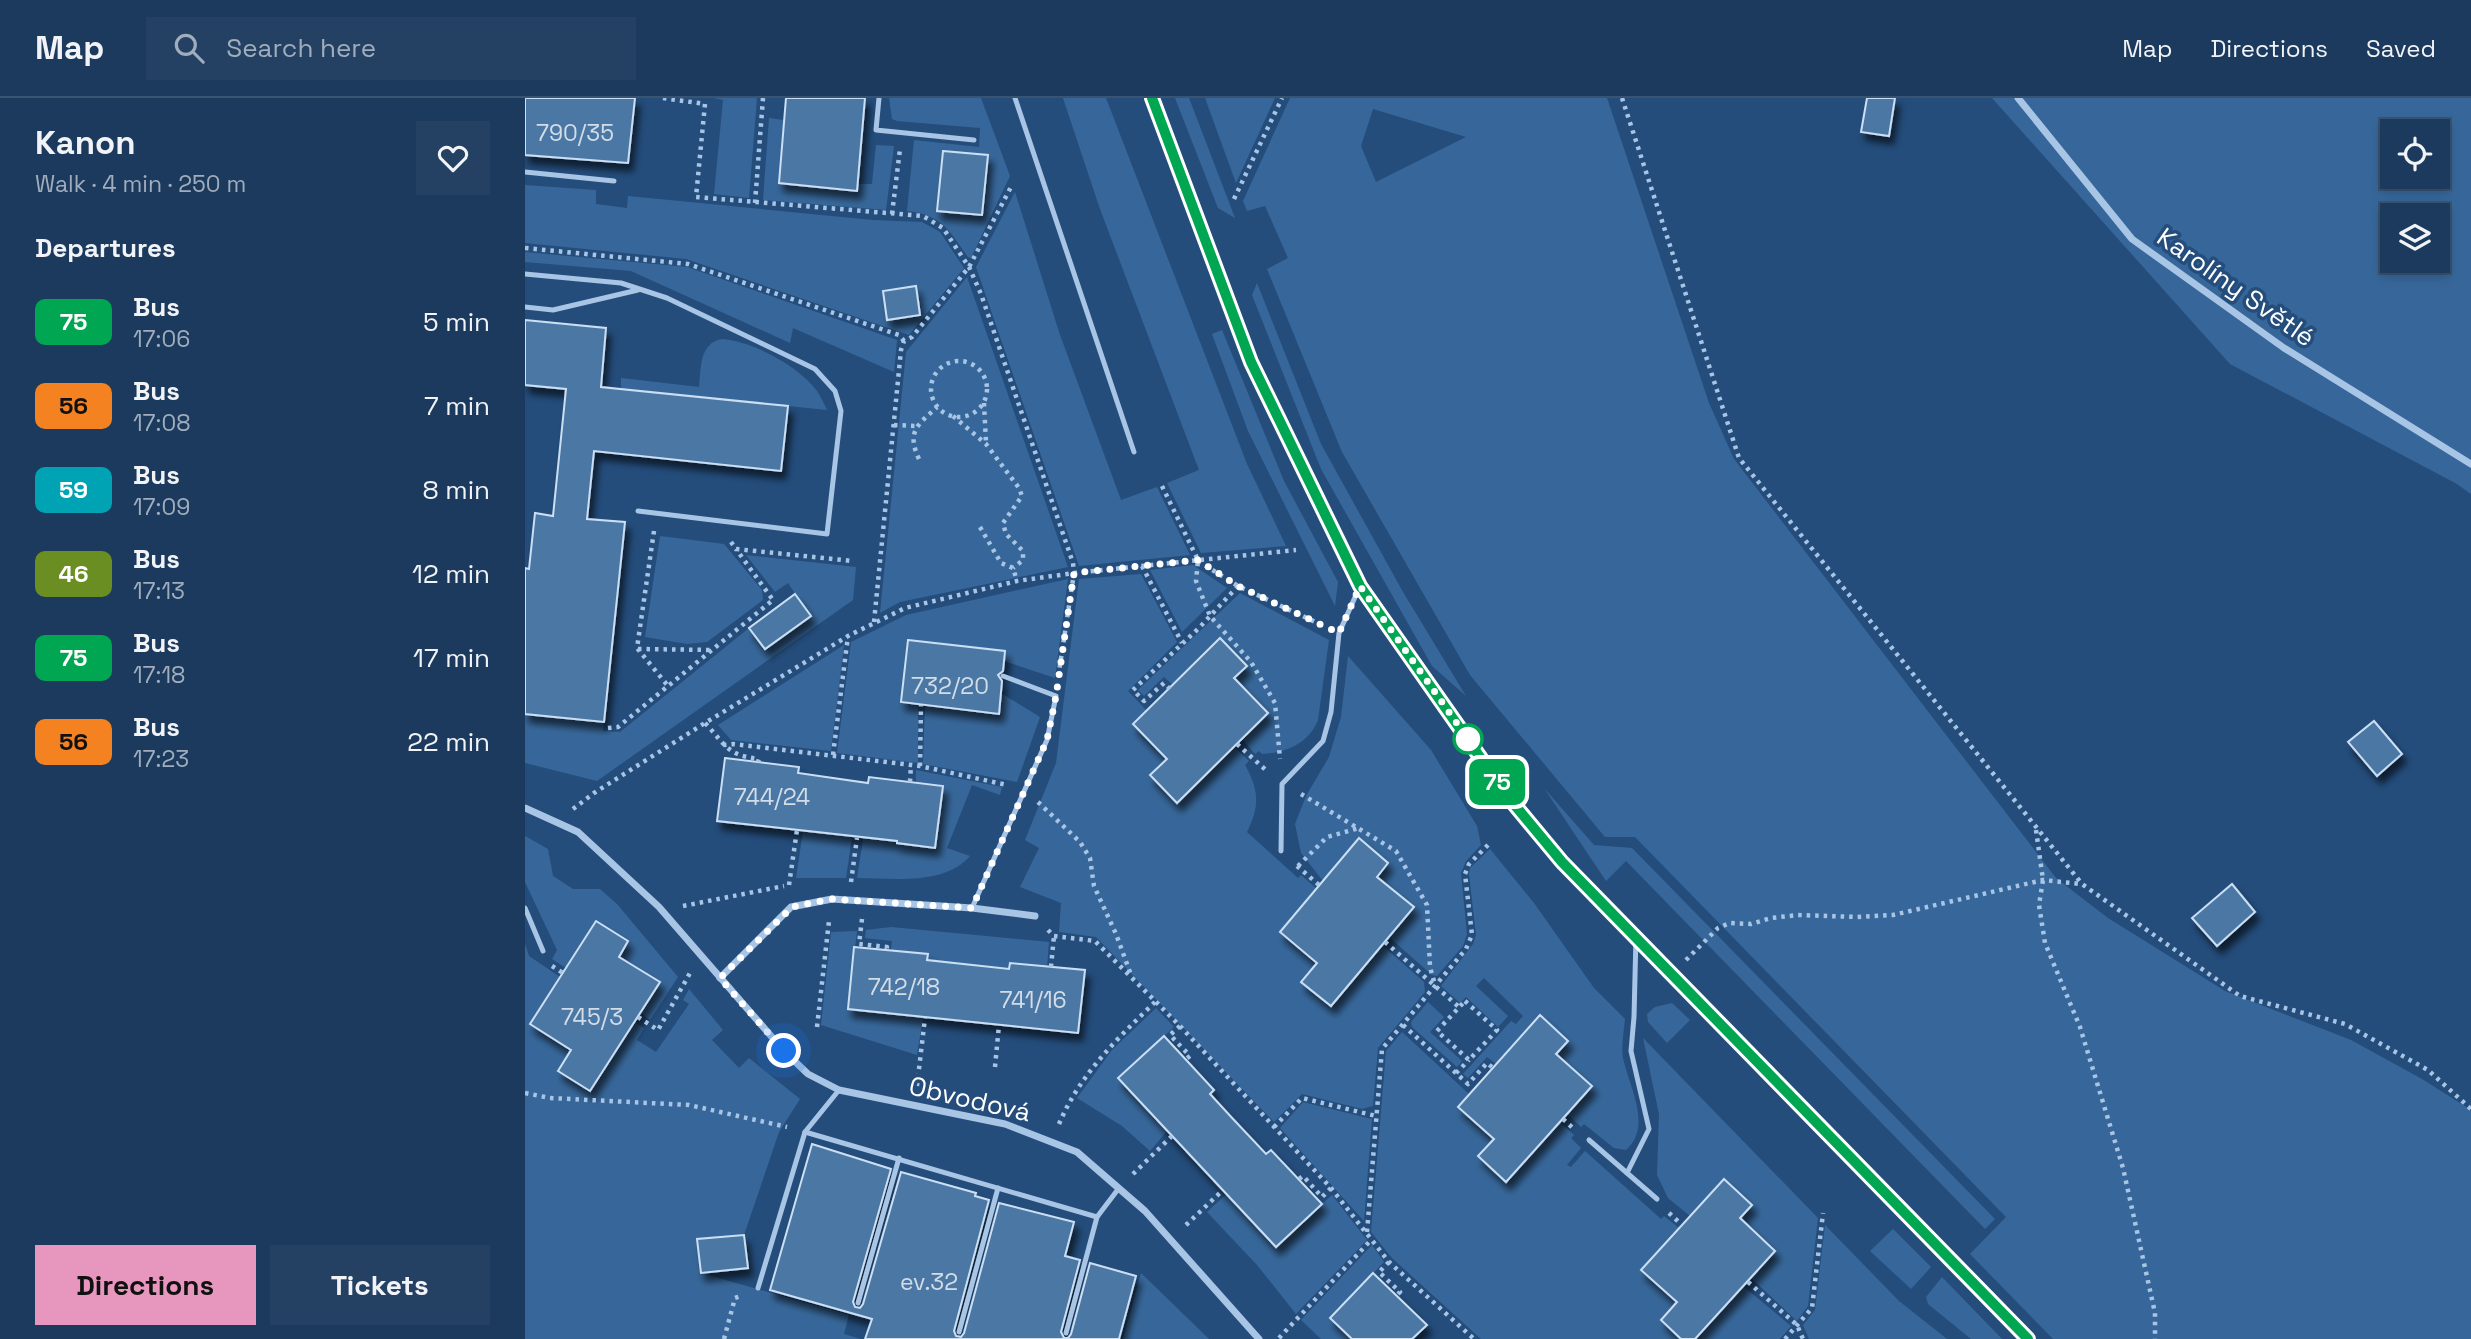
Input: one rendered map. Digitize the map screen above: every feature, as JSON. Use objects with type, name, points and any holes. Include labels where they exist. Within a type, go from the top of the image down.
[{"type":"street","points":[[1152,98],[1251,362],[1360,586],[1508,797],[1562,862],[2028,1339]]},
{"type":"street","name":"Karolíny Světlé","points":[[2018,98],[2132,239],[2284,348],[2471,464]]},
{"type":"street","name":"Obvodová","points":[[525,808],[578,832],[662,911],[808,1074],[839,1090],[1005,1124],[1077,1152],[1145,1210],[1259,1339]]},
{"type":"street","points":[[720,978],[792,907],[831,899],[972,908],[1035,916]]},
{"type":"lane","points":[[879,98],[876,130],[974,140]]},
{"type":"lane","points":[[1015,98],[1134,452]]},
{"type":"lane","points":[[525,172],[614,181]]},
{"type":"lane","points":[[525,274],[621,283],[667,298],[815,369],[835,391],[841,411],[827,534],[638,511]]},
{"type":"lane","points":[[525,307],[553,310],[642,290]]},
{"type":"lane","points":[[1281,851],[1282,784],[1323,741],[1331,712],[1339,633],[1360,586]]},
{"type":"lane","points":[[972,908],[1047,740],[1056,696],[1003,676]]},
{"type":"lane","points":[[525,908],[543,951]]},
{"type":"lane","points":[[1627,1173],[1649,1129],[1630,1051],[1634,1017],[1636,936]]},
{"type":"lane","points":[[758,1288],[805,1132],[839,1090]]},
{"type":"lane","points":[[805,1132],[1097,1217]]},
{"type":"lane","points":[[1588,1140],[1657,1199]]},
{"type":"lane","points":[[858,1303],[899,1158]]},
{"type":"lane","points":[[959,1332],[997,1188]]},
{"type":"lane","points":[[1066,1333],[1097,1217],[1119,1188]]},
{"type":"path","points":[[663,98],[705,104],[696,197],[923,216],[943,228],[969,267],[1069,550],[1074,573],[1056,696]]},
{"type":"path","points":[[755,203],[764,98]]},
{"type":"path","points":[[1234,199],[1282,98]]},
{"type":"path","points":[[1622,98],[1739,458],[2082,884],[2240,996],[2345,1024],[2428,1070],[2471,1109]]},
{"type":"path","points":[[892,214],[902,134]]},
{"type":"path","points":[[904,341],[912,337],[969,267],[1012,185]]},
{"type":"path","points":[[525,247],[688,264],[899,335],[904,341],[874,623]]},
{"type":"path","points":[[986,444],[984,401],[987,393],[984,376],[970,363],[961,361],[944,366],[937,372],[932,390],[937,407],[953,416],[986,444],[1022,496],[1003,523],[1006,534],[1023,551],[1023,560],[1013,568]]},
{"type":"path","points":[[953,416],[971,414],[984,401]]},
{"type":"path","points":[[919,459],[912,441],[917,426],[937,407]]},
{"type":"path","points":[[894,425],[917,426]]},
{"type":"path","points":[[1162,485],[1198,560],[1196,581],[1210,616],[1251,662],[1275,703],[1282,784],[1396,851],[1427,905],[1430,967],[1435,986]]},
{"type":"path","points":[[979,527],[1001,563],[1013,568]]},
{"type":"path","points":[[667,532],[654,531],[637,649],[668,686]]},
{"type":"path","points":[[608,728],[618,727],[773,600],[730,540]]},
{"type":"path","points":[[736,549],[852,561]]},
{"type":"path","points":[[583,801],[848,636],[905,608],[1017,581],[1296,550]]},
{"type":"path","points":[[1198,560],[1238,586],[1339,633]]},
{"type":"path","points":[[1142,566],[1182,643]]},
{"type":"path","points":[[1013,568],[1017,581]]},
{"type":"path","points":[[1170,688],[1164,683],[1144,701],[1133,690],[1238,586]]},
{"type":"path","points":[[833,755],[848,636]]},
{"type":"path","points":[[637,649],[712,650]]},
{"type":"path","points":[[920,766],[921,705]]},
{"type":"path","points":[[705,723],[723,746],[738,757],[758,759],[758,762]]},
{"type":"path","points":[[723,746],[733,744],[920,766],[1026,790],[1080,842],[1090,858],[1094,886],[1117,934],[1132,979]]},
{"type":"path","points":[[1237,744],[1251,758]]},
{"type":"path","points":[[909,782],[911,765]]},
{"type":"path","points":[[1298,866],[1327,837],[1360,828]]},
{"type":"path","points":[[2036,829],[2042,880],[2039,905],[2045,943],[2081,1027],[2123,1168],[2155,1313],[2155,1339]]},
{"type":"path","points":[[789,885],[797,830]]},
{"type":"path","points":[[854,859],[857,838]]},
{"type":"path","points":[[1367,1233],[1383,1049],[1466,949],[1472,935],[1465,874],[1469,864],[1491,842]]},
{"type":"path","points":[[1303,871],[1319,885]]},
{"type":"path","points":[[1672,974],[1718,928],[1730,923],[1751,924],[1770,918],[1798,915],[1893,915],[2042,880],[2082,884]]},
{"type":"path","points":[[662,911],[789,885],[831,899],[817,1027]]},
{"type":"path","points":[[1035,916],[1054,936],[1095,941],[1180,1026],[1331,1188],[1389,1262],[1474,1339]]},
{"type":"path","points":[[1051,967],[1054,936]]},
{"type":"path","points":[[1385,942],[1459,1007]]},
{"type":"path","points":[[859,944],[887,947],[887,950]]},
{"type":"path","points":[[638,1017],[658,1030],[685,984]]},
{"type":"path","points":[[1457,1073],[1497,1030],[1465,1001],[1437,1031],[1469,1060]]},
{"type":"path","points":[[1051,1142],[1070,1098],[1110,1047],[1155,1002]]},
{"type":"path","points":[[920,1060],[925,1017]]},
{"type":"path","points":[[995,1067],[999,1025]]},
{"type":"path","points":[[1403,1025],[1468,1084],[1487,1063],[1493,1068]]},
{"type":"path","points":[[1180,1026],[1170,1035],[1190,1056],[1186,1059]]},
{"type":"path","points":[[525,1093],[550,1098],[689,1105],[805,1132]]},
{"type":"path","points":[[1274,1127],[1302,1098],[1376,1116]]},
{"type":"path","points":[[1150,1156],[1172,1136]]},
{"type":"path","points":[[1299,1179],[1303,1176],[1322,1197],[1331,1188]]},
{"type":"path","points":[[1201,1211],[1223,1190]]},
{"type":"path","points":[[1668,1212],[1682,1225]]},
{"type":"path","points":[[1785,1339],[1812,1308],[1823,1213]]},
{"type":"path","points":[[1278,1339],[1372,1239]]},
{"type":"path","points":[[1389,1262],[1379,1272],[1400,1292],[1397,1295]]},
{"type":"path","points":[[1748,1282],[1797,1325],[1803,1339]]},
{"type":"path","points":[[724,1339],[735,1298],[758,1288]]},
{"type":"shaded area","points":[[714,98],[757,98],[749,198],[714,194],[723,100]]},
{"type":"shaded area","points":[[889,98],[981,98],[1010,176],[971,258],[937,220],[907,211],[914,140],[979,147],[980,128],[892,119]],"holes":[[[943,151],[988,156],[982,215],[937,211]]]},
{"type":"shaded area","points":[[1063,98],[1106,98],[1247,464],[1286,546],[1201,553],[1167,483],[1199,470],[1100,209]]},
{"type":"shaded area","points":[[1175,98],[1189,98],[1235,218],[1218,208]]},
{"type":"shaded area","points":[[1205,98],[1275,98],[1236,183]]},
{"type":"shaded area","points":[[1290,98],[1607,98],[1709,403],[1734,459],[2056,878],[2108,918],[2225,991],[2351,1040],[2471,1110],[2471,1339],[2053,1339],[1970,1254],[2006,1217],[1635,837],[1605,837],[1470,675],[1342,452],[1267,269],[1288,258],[1265,206],[1247,211],[1243,201]],"holes":[[[1373,109],[1466,137],[1376,182],[1361,146]]]},
{"type":"shaded area","points":[[1992,98],[2471,98],[2471,494],[2457,484],[2230,364]]},
{"type":"shaded area","points":[[769,118],[784,120],[779,183],[856,191],[858,184],[872,184],[876,145],[894,146],[886,210],[763,200]]},
{"type":"shaded area","points":[[525,185],[596,190],[596,204],[627,208],[628,196],[873,220],[922,222],[940,232],[964,268],[909,335],[686,259],[525,243]],"holes":[[[915,286],[887,319],[883,291]]]},
{"type":"shaded area","points":[[1015,192],[1060,335],[1121,500],[1157,487],[1190,555],[1079,566],[976,267]]},
{"type":"shaded area","points":[[525,252],[687,267],[897,340],[894,372],[793,328],[790,343],[631,271],[525,262]]},
{"type":"shaded area","points":[[967,277],[1068,567],[900,602],[880,613],[906,352]]},
{"type":"shaded area","points":[[1257,283],[1321,444],[1403,592],[1466,696],[1432,666],[1321,469],[1252,295]]},
{"type":"shaded area","points":[[1222,330],[1284,481],[1338,582],[1335,606],[1248,431],[1212,334]]},
{"type":"shaded area","points":[[722,339],[747,344],[787,364],[817,391],[827,410],[621,389],[621,378],[699,387],[705,351],[714,341]]},
{"type":"shaded area","points":[[660,536],[724,544],[762,590],[763,600],[707,642],[687,644],[645,637]]},
{"type":"shaded area","points":[[746,555],[856,567],[853,600],[597,781],[525,763],[525,714],[604,722],[603,731],[620,732],[749,628],[765,649],[810,616],[788,583],[775,592]]},
{"type":"shaded area","points":[[1193,565],[1227,588],[1182,632],[1150,570]]},
{"type":"shaded area","points":[[1141,574],[1177,642],[1128,691],[1147,711],[1167,759],[1150,776],[1177,802],[1234,747],[1249,761],[1245,765],[1255,790],[1256,806],[1247,832],[1298,878],[1301,875],[1317,889],[1280,932],[1317,963],[1382,945],[1424,982],[1425,992],[1378,1048],[1373,1106],[1362,1109],[1302,1094],[1274,1122],[1096,937],[1059,932],[1061,903],[1020,887],[1039,848],[1025,840],[1056,763],[1079,579]]},
{"type":"shaded area","points":[[1068,579],[1055,678],[1004,661],[1005,651],[908,640],[901,702],[918,704],[918,763],[837,753],[851,642],[906,615]]},
{"type":"shaded area","points":[[1240,593],[1329,640],[1318,720],[1303,741],[1280,752],[1262,754],[1259,751],[1255,754],[1242,739],[1268,712],[1234,678],[1247,666],[1221,639],[1173,685],[1164,677],[1144,696],[1138,690]]},
{"type":"shaded area","points":[[844,645],[831,751],[731,740],[718,725]]},
{"type":"shaded area","points":[[1348,656],[1431,750],[1477,826],[1481,845],[1466,861],[1461,873],[1467,934],[1463,946],[1437,976],[1432,975],[1389,937],[1413,907],[1377,877],[1388,863],[1359,838],[1323,881],[1301,853],[1295,824],[1306,796],[1329,757],[1341,717]]},
{"type":"shaded area","points":[[1001,693],[1040,717],[1017,782],[923,764],[925,705],[998,714]]},
{"type":"shaded area","points":[[916,770],[1002,787],[1000,795],[972,785],[947,848],[970,856],[959,866],[932,876],[902,879],[857,878],[865,827],[898,832],[897,844],[935,847],[943,786],[916,783]]},
{"type":"shaded area","points":[[1544,788],[1594,845],[1632,848],[1995,1219],[1985,1229],[1626,861],[1606,881]]},
{"type":"shaded area","points":[[803,831],[852,837],[846,878],[796,878]]},
{"type":"shaded area","points":[[525,836],[548,849],[553,876],[573,889],[600,889],[617,904],[678,977],[650,1020],[640,1012],[659,982],[619,957],[628,941],[596,921],[566,968],[552,959],[557,950],[525,882]]},
{"type":"shaded area","points":[[1490,849],[1534,903],[1594,988],[1625,1019],[1623,1058],[1638,1118],[1638,1130],[1626,1150],[1614,1148],[1584,1124],[1581,1127],[1567,1114],[1592,1086],[1556,1054],[1568,1041],[1540,1016],[1496,1064],[1487,1057],[1468,1078],[1463,1074],[1511,1021],[1516,1024],[1523,1016],[1484,978],[1476,986],[1508,1016],[1498,1027],[1466,997],[1460,1003],[1441,986],[1473,944],[1476,935],[1470,868]]},
{"type":"shaded area","points":[[891,927],[1049,942],[1047,967],[1009,969],[927,960],[928,954],[891,950],[892,941],[865,938],[866,930]]},
{"type":"shaded area","points":[[857,931],[848,1009],[923,1017],[917,1055],[821,1025],[831,932]]},
{"type":"shaded area","points":[[525,944],[529,956],[560,977],[530,1024],[571,1050],[558,1071],[590,1091],[634,1022],[644,1028],[637,1040],[656,1052],[689,1004],[683,1000],[689,989],[723,1030],[712,1040],[739,1068],[749,1058],[800,1099],[779,1132],[744,1235],[697,1240],[701,1273],[849,1315],[844,1334],[861,1339],[525,1339]]},
{"type":"shaded area","points":[[1428,1002],[1444,1017],[1430,1032],[1462,1061],[1457,1067],[1412,1027],[1411,1022]]},
{"type":"shaded area","points":[[1672,1003],[1690,1020],[1667,1043],[1648,1022],[1647,1014],[1655,1007]]},
{"type":"shaded area","points":[[1156,1008],[1174,1027],[1121,1076],[1120,1080],[1168,1130],[1150,1151],[1122,1126],[1077,1098],[1112,1050]]},
{"type":"shaded area","points":[[1402,1032],[1469,1094],[1458,1107],[1494,1139],[1478,1157],[1506,1182],[1560,1122],[1574,1135],[1571,1138],[1581,1148],[1567,1165],[1571,1167],[1585,1151],[1661,1219],[1664,1216],[1679,1228],[1641,1270],[1677,1302],[1661,1320],[1681,1339],[1481,1339],[1392,1258],[1371,1232],[1386,1051]]},
{"type":"shaded area","points":[[1643,1038],[1818,1218],[1808,1306],[1797,1321],[1751,1278],[1775,1251],[1740,1218],[1752,1205],[1724,1180],[1690,1216],[1668,1198],[1657,1175],[1659,1114]]},
{"type":"shaded area","points":[[1303,1102],[1372,1119],[1364,1221],[1280,1128]]},
{"type":"shaded area","points":[[1235,1186],[1276,1246],[1332,1195],[1367,1240],[1296,1314],[1257,1265],[1207,1212]]},
{"type":"shaded area","points":[[1825,1225],[1899,1301],[1947,1339],[1809,1339],[1803,1325],[1815,1310]]},
{"type":"shaded area","points":[[1893,1229],[1931,1267],[1911,1289],[1870,1251]]},
{"type":"shaded area","points":[[1372,1245],[1384,1262],[1330,1318],[1352,1339],[1321,1339],[1301,1320]]},
{"type":"shaded area","points":[[1141,1273],[1209,1339],[1123,1339]]},
{"type":"shaded area","points":[[1942,1277],[2002,1339],[1971,1339],[1928,1304],[1926,1297]]},
{"type":"shaded area","points":[[1743,1286],[1791,1326],[1780,1339],[1695,1339]]},
{"type":"building","points":[[525,98],[635,98],[628,163],[525,155]]},
{"type":"building","points":[[786,98],[865,98],[857,191],[779,183]]},
{"type":"building","points":[[1867,98],[1895,98],[1889,136],[1861,132]]},
{"type":"building","points":[[943,151],[988,155],[982,215],[937,211]]},
{"type":"building","points":[[916,286],[920,315],[887,320],[883,291]]},
{"type":"building","points":[[525,320],[606,328],[601,387],[788,406],[781,471],[594,451],[587,519],[625,522],[604,722],[525,714],[525,568],[529,569],[535,513],[553,516],[566,389],[525,385]]},
{"type":"building","points":[[795,594],[811,616],[765,649],[749,628]]},
{"type":"building","points":[[1220,638],[1247,666],[1234,678],[1268,713],[1177,803],[1150,775],[1167,759],[1133,724]]},
{"type":"building","points":[[908,640],[1005,651],[1003,671],[998,675],[1002,681],[999,714],[901,702]]},
{"type":"building","points":[[2374,721],[2402,754],[2377,776],[2348,742]]},
{"type":"building","points":[[725,758],[799,767],[798,773],[868,783],[869,777],[943,786],[935,848],[897,841],[717,821]]},
{"type":"building","points":[[1359,838],[1388,863],[1377,877],[1414,907],[1331,1006],[1301,982],[1317,963],[1280,932]]},
{"type":"building","points":[[2232,884],[2255,912],[2217,946],[2192,918]]},
{"type":"building","points":[[596,921],[628,941],[619,957],[660,982],[590,1091],[558,1071],[571,1050],[530,1024]]},
{"type":"building","points":[[854,947],[928,954],[927,960],[1009,969],[1010,963],[1085,970],[1078,1033],[848,1009]]},
{"type":"building","points":[[1540,1015],[1568,1041],[1556,1054],[1592,1086],[1506,1182],[1478,1156],[1494,1139],[1458,1107]]},
{"type":"building","points":[[1164,1036],[1214,1090],[1210,1094],[1234,1120],[1266,1154],[1271,1150],[1322,1204],[1276,1247],[1118,1078]]},
{"type":"building","points":[[812,1144],[891,1169],[853,1302],[855,1307],[860,1308],[863,1304],[901,1172],[976,1193],[975,1196],[989,1200],[954,1331],[956,1336],[961,1337],[964,1333],[999,1203],[1074,1222],[1065,1256],[1080,1260],[1061,1332],[1064,1338],[1071,1334],[1090,1263],[1136,1276],[1119,1339],[865,1339],[872,1319],[770,1290]]},
{"type":"building","points":[[1724,1179],[1752,1205],[1740,1218],[1775,1251],[1695,1339],[1681,1339],[1661,1320],[1677,1302],[1641,1270]]},
{"type":"building","points":[[744,1235],[748,1268],[701,1273],[697,1239]]},
{"type":"building","points":[[1373,1273],[1427,1325],[1412,1339],[1352,1339],[1330,1318]]},
{"type":"bus line","name":"75","points":[[1152,98],[1251,362],[1360,586],[1393,635],[1508,797],[1562,862],[2028,1339]]},
{"type":"route","points":[[784,1051],[720,978],[792,907],[831,899],[972,908],[1047,740],[1074,573],[1198,560],[1238,586],[1339,633],[1360,586],[1468,739]]}]
